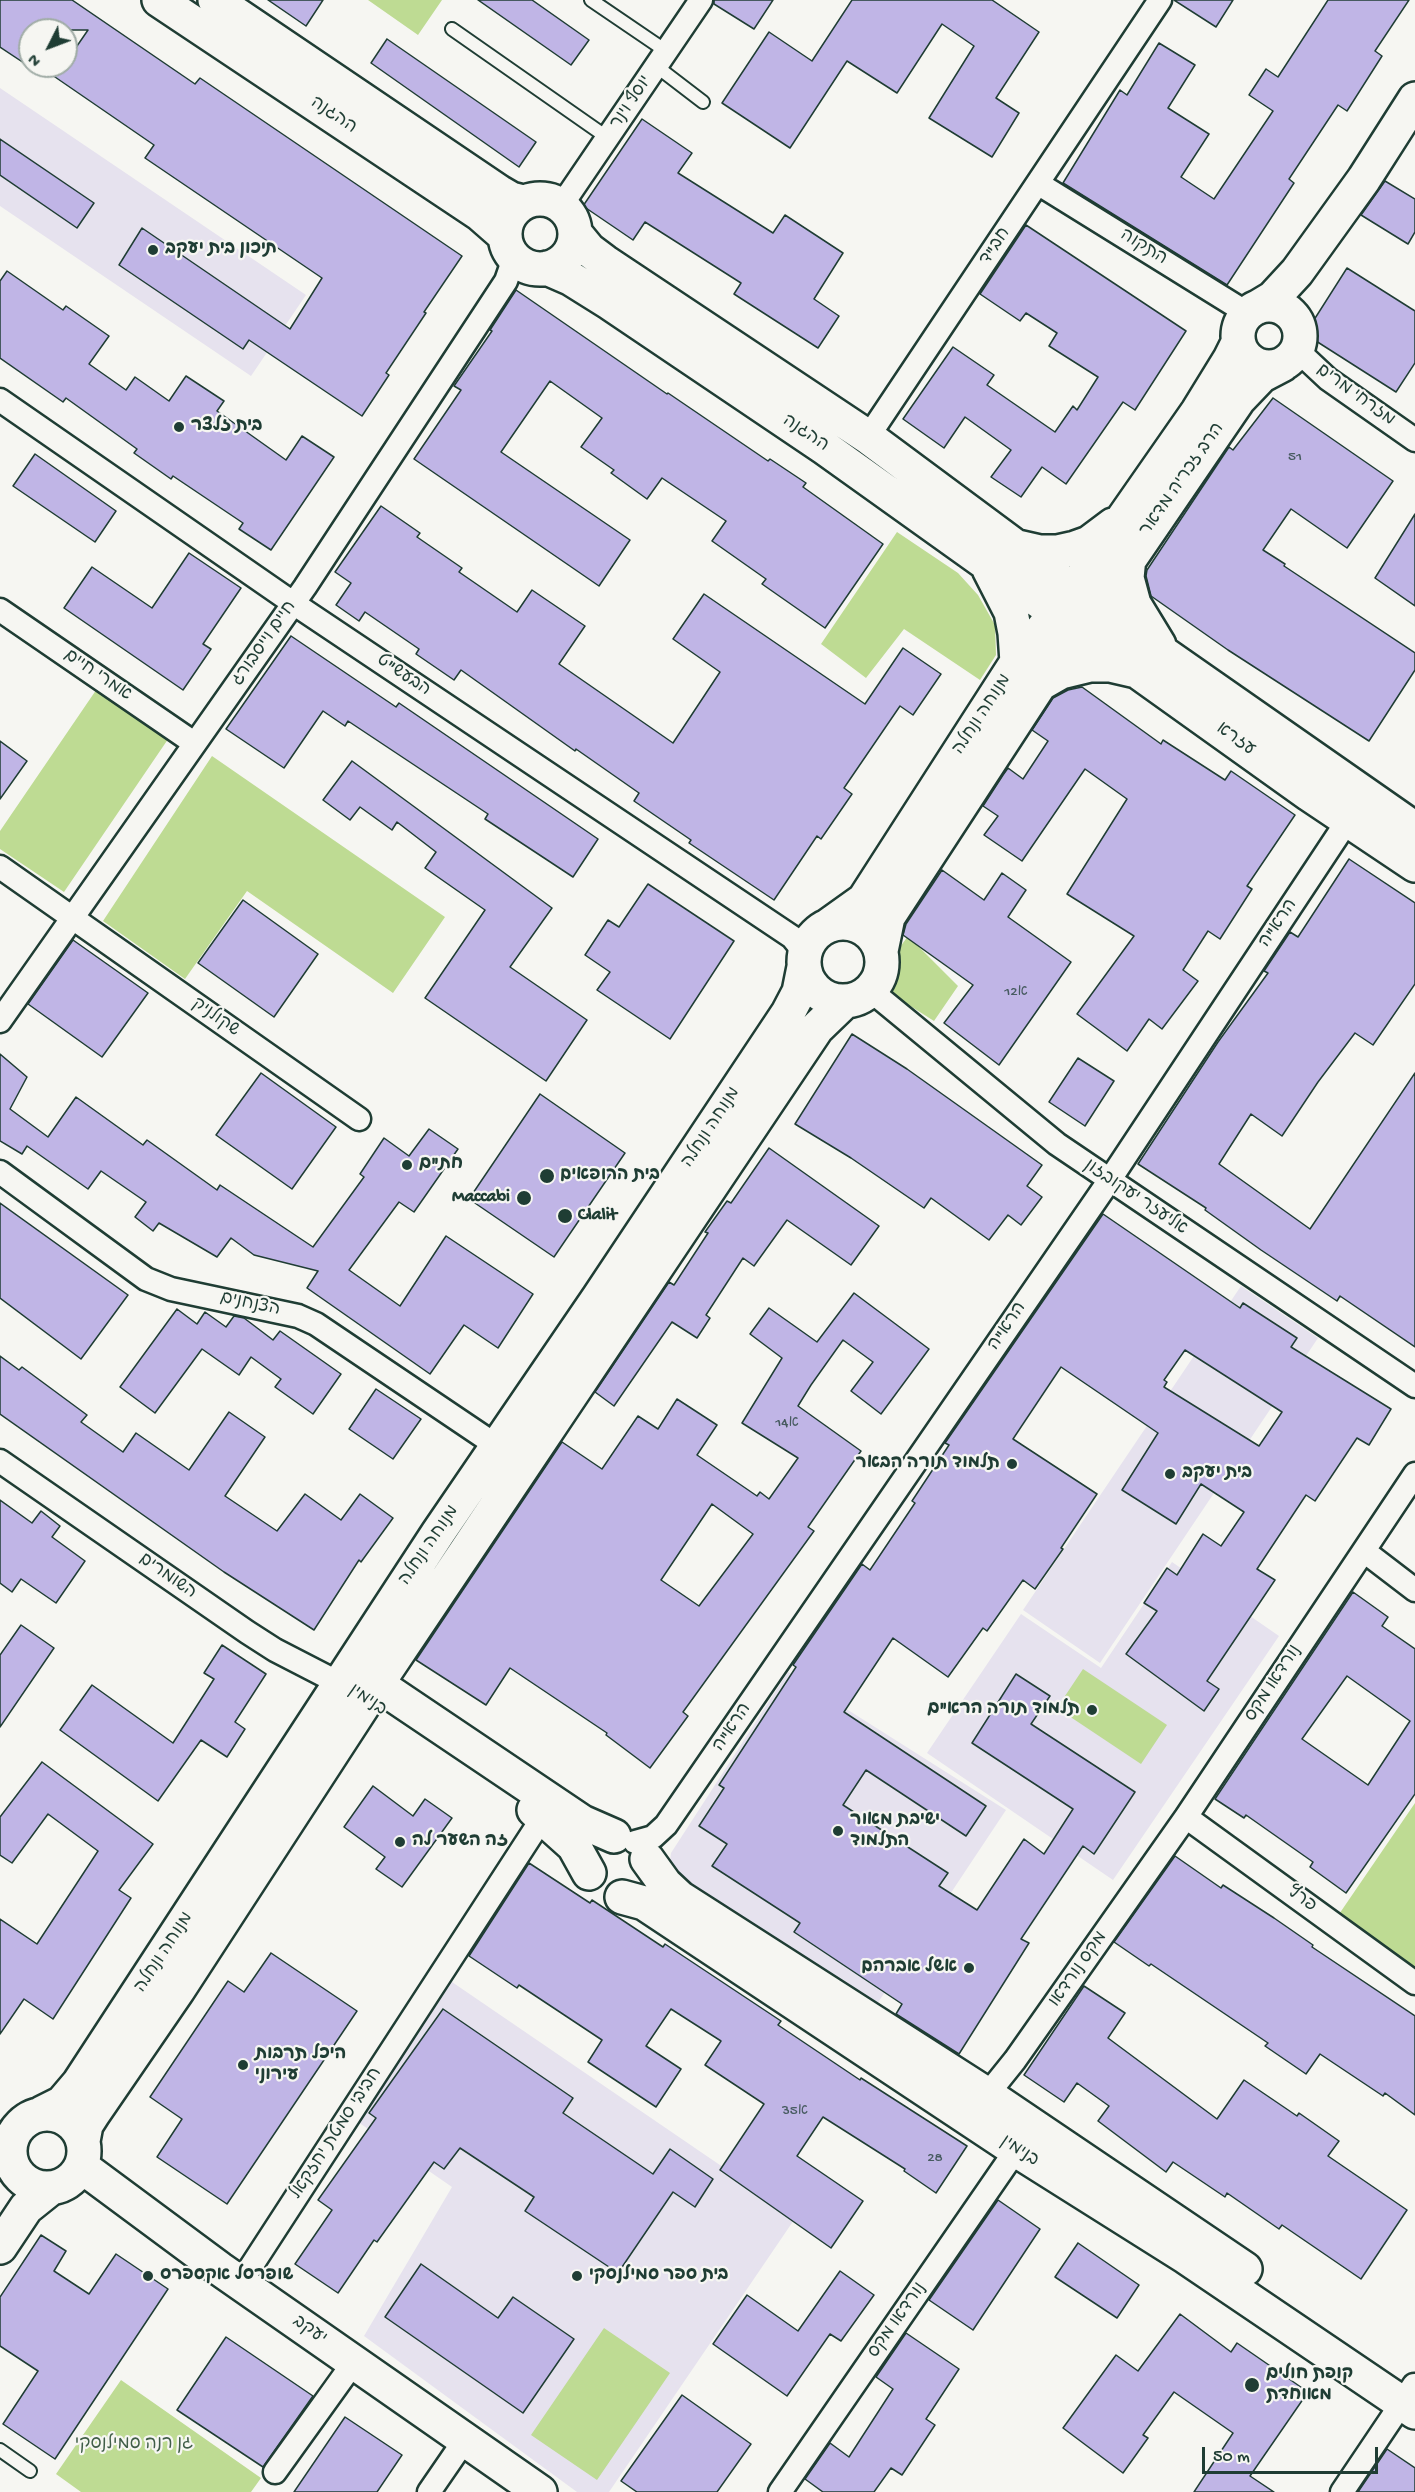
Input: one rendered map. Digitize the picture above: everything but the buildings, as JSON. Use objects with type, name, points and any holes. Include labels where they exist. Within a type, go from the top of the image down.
[{"type":"street","name":"ההגנה","points":[[159,0],[480,214],[509,246]]},
{"type":"street","name":"יוסף וינר","points":[[568,220],[608,138],[700,0]]},
{"type":"street","name":"חב\"ד","points":[[868,437],[1160,0]]},
{"type":"street","name":"ההגנה","points":[[231,5],[499,192],[511,199],[523,202]]},
{"type":"street","name":"הרב זכריה מדאר","points":[[1077,609],[1124,516],[1226,367],[1248,321],[1297,272],[1364,179],[1415,99]]},
{"type":"street","name":"הרב זכריה מדאר","points":[[1077,609],[1130,557],[1239,399],[1292,348],[1309,291],[1364,179]]},
{"type":"street","name":"התקוה","points":[[1039,184],[1248,321]]},
{"type":"street","points":[[531,199],[547,199],[568,220],[570,252],[556,265],[547,268],[529,267],[509,246],[509,216],[523,202],[531,199]]},
{"type":"street","name":"ההגנה","points":[[568,220],[589,250],[605,262],[868,437],[1018,547],[1077,609]]},
{"type":"street","name":"חיים וייסבורג","points":[[0,1021],[293,603],[506,281],[509,246]]},
{"type":"street","name":"ההגנה","points":[[547,268],[570,278],[610,303],[767,409],[984,562],[1077,609]]},
{"type":"street","points":[[1268,305],[1288,311],[1295,319],[1292,348],[1273,367],[1255,364],[1247,359],[1248,321],[1268,305]]},
{"type":"street","name":"מזרחי מרים","points":[[1292,348],[1328,378],[1415,440]]},
{"type":"street","name":"הבעש\"ט","points":[[0,400],[293,603],[792,937],[804,960]]},
{"type":"street","points":[[1018,547],[1040,552],[1057,552],[1075,548],[1089,543],[1124,516]]},
{"type":"street","points":[[1130,557],[1127,578],[1134,604],[1152,637],[1169,659]]},
{"type":"street","points":[[984,562],[998,584],[1011,612],[1029,673],[1061,672],[1090,664],[1110,665],[1139,672]]},
{"type":"street","name":"עזרא","points":[[1077,609],[1169,659],[1358,809],[1415,865]]},
{"type":"street","name":"עזרא","points":[[1077,609],[1139,672],[1358,809],[1415,829]]},
{"type":"street","name":"מנוחה ונחלה","points":[[830,925],[864,900],[1077,609]]},
{"type":"street","name":"אמרי חיים","points":[[0,610],[194,743]]},
{"type":"street","name":"מנוחה ונחלה","points":[[881,951],[888,917],[1029,673]]},
{"type":"street","name":"הרא\"ה","points":[[632,1846],[653,1837],[666,1825],[1109,1181],[1358,809]]},
{"type":"street","name":"שקולניק","points":[[0,867],[359,1119]]},
{"type":"street","points":[[848,923],[866,930],[875,939],[881,951],[881,972],[858,995],[823,995],[814,988],[804,960],[809,941],[818,931],[830,925],[848,923]]},
{"type":"street","name":"מנוחה ונחלה","points":[[82,2153],[86,2125],[178,1990],[360,1689],[497,1446],[788,1013],[799,992],[804,960]]},
{"type":"street","name":"מנוחה ונחלה","points":[[21,2116],[62,2103],[79,2083],[360,1689],[817,1028],[858,995]]},
{"type":"street","name":"אליעזר יעקובזון","points":[[858,995],[1109,1181],[1415,1386]]},
{"type":"street","name":"הצנחנים","points":[[0,1172],[146,1279],[171,1289],[290,1314],[316,1323],[497,1446]]},
{"type":"street","name":"השומרים","points":[[0,1461],[275,1650],[360,1689]]},
{"type":"street","points":[[1415,1474],[1364,1551],[1415,1590]]},
{"type":"street","name":"נורדאו מקס","points":[[1186,1817],[1364,1551]]},
{"type":"street","name":"בנימין","points":[[360,1689],[522,1800],[574,1846],[589,1873]]},
{"type":"street","name":"בנימין","points":[[360,1689],[582,1822],[632,1846],[664,1884],[680,1898],[977,2107],[1016,2150],[1412,2396]]},
{"type":"street","name":"חביבי סמטת יחזקאל","points":[[241,2282],[543,1817]]},
{"type":"street","name":"פרץ","points":[[1186,1817],[1415,1983]]},
{"type":"street","name":"מקס נורדאו","points":[[977,2107],[1015,2060],[1186,1817]]},
{"type":"street","points":[[596,1845],[632,1846],[648,1869],[640,1887],[622,1897],[605,1894],[597,1889],[589,1873],[590,1854],[596,1845]]},
{"type":"street","name":"בנימין","points":[[622,1897],[645,1903],[977,2107],[1060,2143],[1412,2396]]},
{"type":"street","points":[[0,2193],[9,2174],[10,2141],[21,2116],[52,2114],[72,2123],[82,2153],[74,2177],[51,2188],[26,2208],[0,2247]]},
{"type":"street","points":[[1016,2150],[1060,2143]]},
{"type":"street","name":"נורדאו מקס","points":[[780,2492],[1016,2150]]},
{"type":"street","name":"יעקב","points":[[82,2153],[241,2282],[464,2441],[540,2492]]},
{"type":"street","points":[[11,2161],[22,2179],[40,2187],[51,2188]]},
{"type":"street","points":[[275,2472],[354,2362]]},
{"type":"street","points":[[1342,2492],[1412,2396]]},
{"type":"street","points":[[429,2492],[464,2441]]},
{"type":"lane","points":[[591,0],[661,58],[703,102]]},
{"type":"lane","points":[[452,29],[608,138]]},
{"type":"lane","points":[[0,2451],[30,2471]]},
{"type":"shaded area","name":"תיכון בית יעקב","points":[[0,88],[306,295],[251,376],[0,206]]},
{"type":"shaded area","name":"בית יעקב","points":[[1241,1286],[1318,1338],[1100,1663],[1023,1610]]},
{"type":"shaded area","name":"תלמוד תורה הרא\"ם","points":[[1172,1562],[1279,1636],[1113,1880],[927,1753],[1021,1614],[1101,1668]]},
{"type":"shaded area","name":"ישיבת מאור התלמוד","points":[[788,1672],[1006,1810],[875,2007],[669,1870],[671,1853]]},
{"type":"shaded area","name":"בית ספר סמילנסקי","points":[[452,1982],[796,2217],[609,2492],[577,2492],[364,2336],[452,2187],[358,2122]]},
{"type":"green space","points":[[368,0],[442,0],[418,35]]},
{"type":"green space","points":[[897,532],[958,573],[978,595],[995,625],[996,655],[980,680],[904,629],[866,678],[821,644]]},
{"type":"green space","points":[[105,677],[177,726],[64,892],[0,849],[0,831]]},
{"type":"green space","points":[[212,756],[445,917],[393,993],[247,891],[185,979],[103,921]]},
{"type":"green space","points":[[908,936],[958,986],[934,1021],[874,983]]},
{"type":"green space","points":[[1083,1669],[1167,1725],[1141,1764],[1057,1708]]},
{"type":"green space","points":[[1415,1803],[1415,1982],[1333,1923]]},
{"type":"green space","points":[[604,2328],[670,2373],[597,2480],[531,2435]]},
{"type":"green space","name":"גן רנה סמילנסקי","points":[[121,2380],[261,2478],[251,2492],[81,2492],[56,2474]]},
{"type":"place","name":"תיכון בית יעקב","points":[[153,250]]},
{"type":"place","name":"בית זלצר","points":[[179,427]]},
{"type":"place","name":"חת\"ם","points":[[407,1165]]},
{"type":"place","name":"בית הרופאים","points":[[547,1176]]},
{"type":"place","name":"Maccabi","points":[[524,1198]]},
{"type":"place","name":"Clalit","points":[[565,1216]]},
{"type":"place","name":"תלמוד תורה הבאר","points":[[1012,1464]]},
{"type":"place","name":"בית יעקב","points":[[1170,1474]]},
{"type":"place","name":"תלמוד תורה הרא\"ם","points":[[1092,1710]]},
{"type":"place","name":"ישיבת מאור התלמוד","points":[[838,1831]]},
{"type":"place","name":"זה השער לה","points":[[400,1842]]},
{"type":"place","name":"אשל אברהם","points":[[969,1968]]},
{"type":"place","name":"היכל תרבות עירוני","points":[[243,2065]]},
{"type":"place","name":"שופרסל אקספרס","points":[[148,2276]]},
{"type":"place","name":"בית ספר סמילנסקי","points":[[577,2276]]},
{"type":"place","name":"קופת חולים מאוחדת","points":[[1252,2385]]}]
